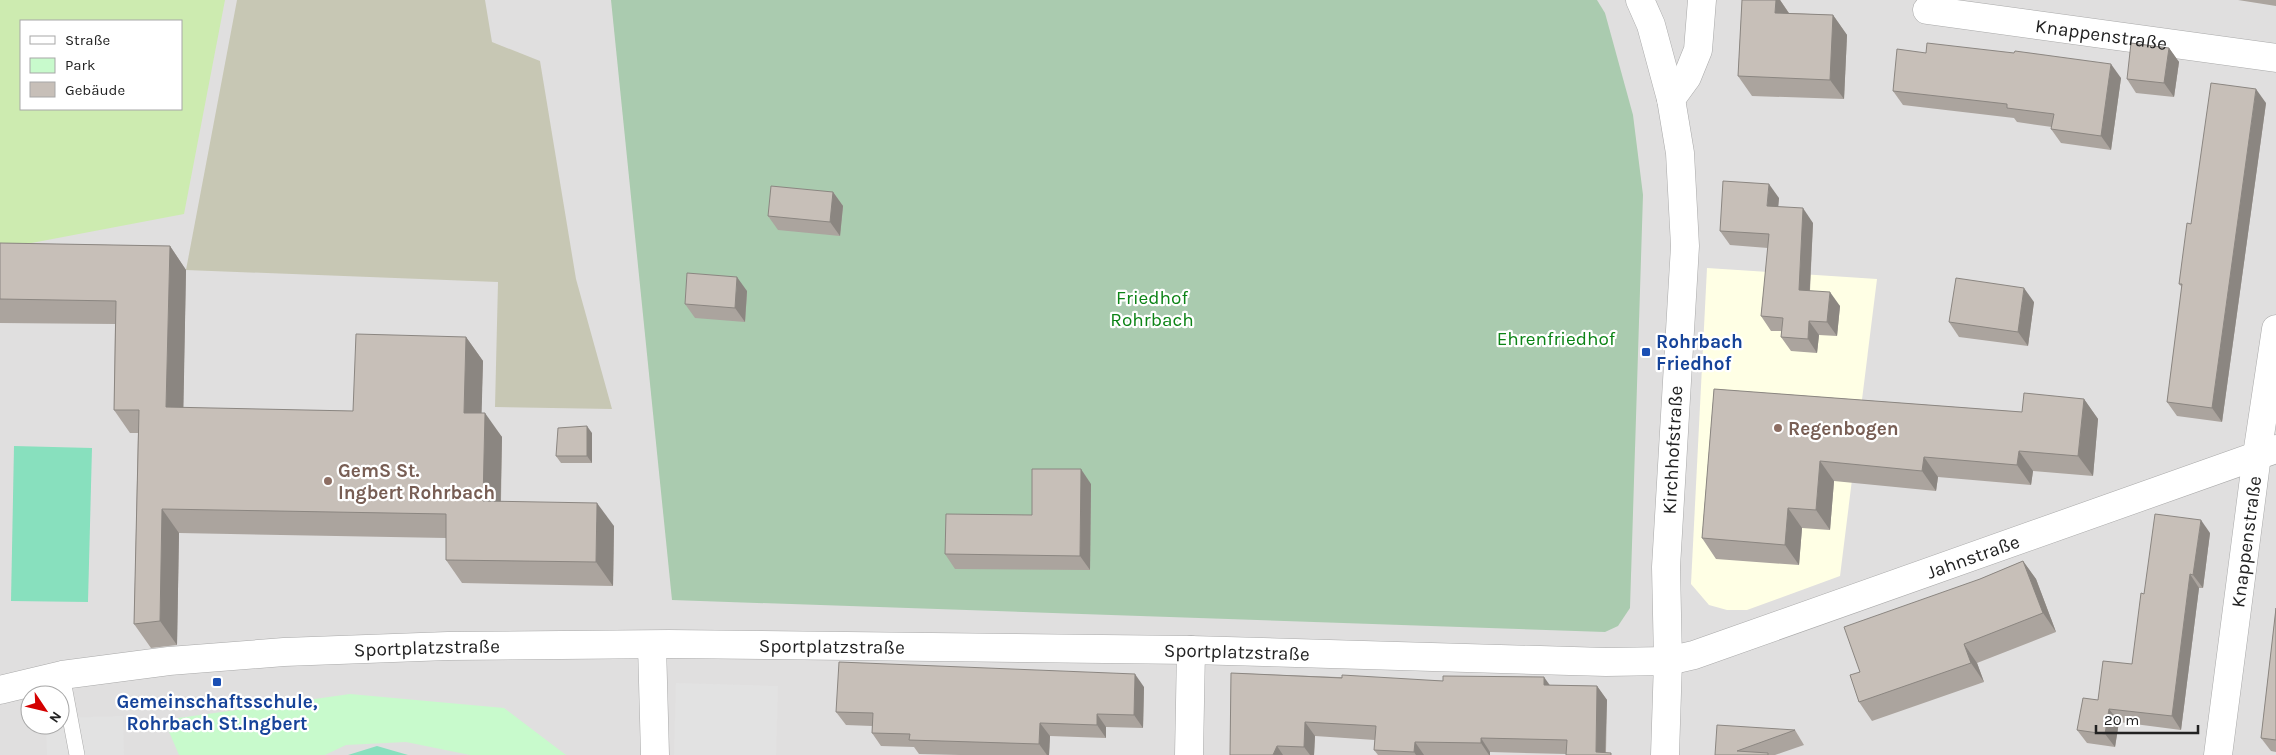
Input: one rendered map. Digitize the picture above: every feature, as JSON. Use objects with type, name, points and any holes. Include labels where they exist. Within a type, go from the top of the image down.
[{"type":"street","name":"Kirchhofstraße","points":[[1640,0],[1651,25],[1671,99],[1680,153],[1684,246],[1666,567],[1668,661],[1665,755]]},
{"type":"street","points":[[1671,99],[1687,77],[1698,50],[1702,0]]},
{"type":"street","name":"Knappenstraße","points":[[1927,10],[2276,58]]},
{"type":"street","name":"Knappenstraße","points":[[2218,755],[2266,452],[2276,329]]},
{"type":"street","name":"Jahnstraße","points":[[1668,661],[1704,651],[2266,452]]},
{"type":"street","points":[[652,645],[655,755]]},
{"type":"street","name":"Sportplatzstraße","points":[[0,690],[62,675],[169,661],[284,652],[448,646],[652,645],[1191,650],[1606,662],[1668,661]]},
{"type":"street","points":[[1189,755],[1191,650]]},
{"type":"lane","points":[[62,675],[77,755]]},
{"type":"shaded area","points":[[0,0],[2276,0],[2276,755],[0,755]]},
{"type":"shaded area","points":[[237,0],[485,0],[492,42],[540,61],[576,279],[612,409],[495,407],[498,282],[186,270]]},
{"type":"shaded area","name":"Regenbogen","points":[[1707,268],[1877,279],[1840,576],[1747,610],[1727,610],[1709,605],[1691,584]]},
{"type":"shaded area","points":[[676,683],[778,686],[776,755],[674,755]]},
{"type":"shaded area","points":[[123,716],[124,755],[47,755],[46,735],[70,735],[70,718]]},
{"type":"green space","points":[[0,0],[225,0],[184,214],[0,249]]},
{"type":"green space","name":"Friedhof Rohrbach","points":[[611,0],[1597,0],[1605,13],[1633,115],[1643,195],[1630,608],[1618,626],[1605,632],[672,600]]},
{"type":"green space","points":[[14,446],[92,448],[88,602],[11,601]]},
{"type":"green space","points":[[350,694],[504,708],[566,755],[470,755],[406,742],[346,745],[325,755],[179,755],[164,720]]},
{"type":"green space","points":[[377,746],[408,755],[348,755]]},
{"type":"building","points":[[1742,0],[1776,0],[1775,13],[1833,15],[1830,80],[1738,76]]},
{"type":"building","points":[[1927,43],[2014,53],[2015,51],[2111,64],[2101,136],[2051,129],[2054,114],[2007,108],[2007,104],[1893,91],[1897,49],[1926,53]]},
{"type":"building","points":[[2131,43],[2169,48],[2164,83],[2127,79]]},
{"type":"building","points":[[2211,83],[2256,89],[2212,408],[2167,402],[2182,284],[2179,284],[2187,223],[2191,224]]},
{"type":"building","points":[[1723,181],[1769,184],[1767,206],[1803,208],[1799,290],[1830,292],[1827,322],[1809,321],[1808,339],[1781,337],[1783,318],[1761,316],[1769,234],[1720,231]]},
{"type":"building","points":[[771,186],[833,192],[830,222],[768,216]]},
{"type":"building","name":"GemS St. Ingbert Rohrbach","points":[[0,243],[170,246],[166,407],[353,411],[356,334],[466,337],[464,413],[485,413],[483,501],[597,503],[596,562],[446,560],[446,514],[162,509],[160,621],[134,624],[139,410],[114,410],[116,301],[0,299]]},
{"type":"building","points":[[687,273],[737,277],[735,308],[685,304]]},
{"type":"building","points":[[1956,278],[2024,288],[2018,332],[1949,322]]},
{"type":"building","points":[[1714,389],[2022,412],[2024,393],[2084,399],[2078,456],[2019,451],[2017,465],[1924,457],[1922,471],[1820,461],[1816,510],[1788,508],[1785,545],[1702,538]]},
{"type":"building","points":[[587,426],[587,456],[556,456],[558,428]]},
{"type":"building","points":[[1032,469],[1081,469],[1080,556],[945,554],[946,514],[1032,515]]},
{"type":"building","points":[[2155,514],[2201,520],[2193,575],[2190,574],[2172,716],[2109,709],[2105,734],[2077,730],[2083,698],[2098,700],[2103,661],[2132,664],[2141,593],[2144,594]]},
{"type":"building","points":[[2023,561],[2043,613],[1964,644],[1971,663],[1859,702],[1850,675],[1860,672],[1844,627],[1980,579]]},
{"type":"building","points":[[2276,608],[2276,740],[2261,738]]},
{"type":"building","points":[[839,662],[1135,674],[1134,715],[1097,714],[1097,725],[1040,723],[1039,744],[909,740],[910,734],[872,733],[873,713],[836,712]]},
{"type":"building","points":[[1231,673],[1342,678],[1342,675],[1443,681],[1443,676],[1544,677],[1544,685],[1597,686],[1596,752],[1611,753],[1611,755],[1566,755],[1567,740],[1481,738],[1481,743],[1415,742],[1414,752],[1374,750],[1376,726],[1305,722],[1304,747],[1277,746],[1273,755],[1230,755]]},
{"type":"building","points":[[1717,725],[1795,730],[1737,751],[1768,753],[1768,755],[1715,755]]},
{"type":"place","name":"Rohrbach Friedhof","points":[[1646,352]]},
{"type":"place","name":"Regenbogen","points":[[1778,428]]},
{"type":"place","name":"GemS St. Ingbert Rohrbach","points":[[328,481]]},
{"type":"place","name":"Gemeinschaftsschule, Rohrbach St.Ingbert","points":[[217,682]]},
{"type":"park label","name":"Ehrenfriedhof","points":[[1556,338]]}]
